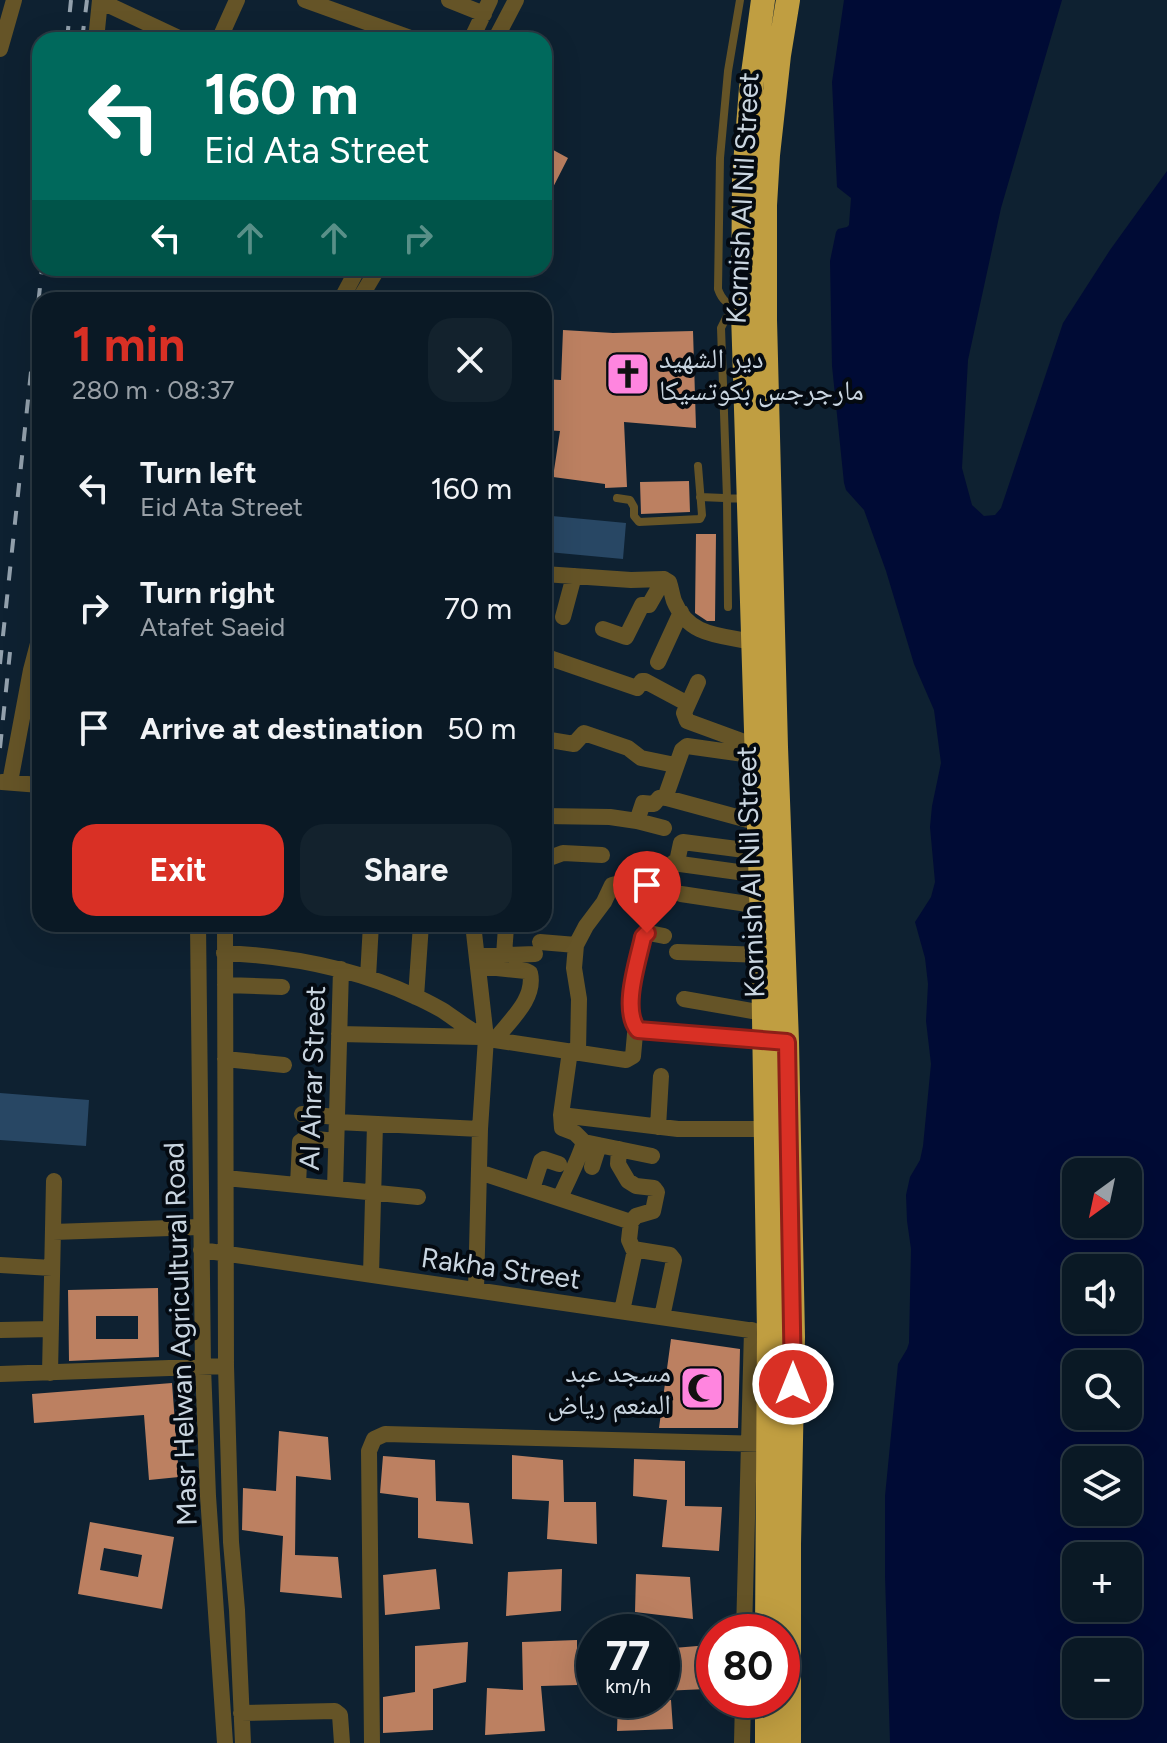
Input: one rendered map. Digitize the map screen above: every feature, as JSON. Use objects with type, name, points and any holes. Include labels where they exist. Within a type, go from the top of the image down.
[{"type":"highway","name":"Kornish Al Nil Street","points":[[763,0],[751,88],[744,178],[743,311],[734,417],[737,499],[753,642],[764,1013],[776,1042],[766,1129],[778,1544],[789,1743]]},
{"type":"highway","name":"Kornish Al Nil Street","points":[[769,1614],[778,1544],[758,1444],[771,1333],[776,1042],[776,747],[765,205],[779,55],[788,0]]},
{"type":"highway","points":[[767,1718],[767,1743]]},
{"type":"street","points":[[97,32],[100,0],[148,32]]},
{"type":"street","points":[[223,32],[237,0]]},
{"type":"street","points":[[305,0],[394,32]]},
{"type":"street","points":[[449,0],[487,7],[475,32]]},
{"type":"street","points":[[499,32],[516,0]]},
{"type":"street","points":[[0,46],[13,1]]},
{"type":"street","points":[[552,575],[664,579],[669,582],[674,601],[681,612],[700,632],[753,642]]},
{"type":"street","points":[[563,617],[574,576]]},
{"type":"street","points":[[603,629],[626,637],[642,605],[649,605],[664,579]]},
{"type":"street","points":[[658,662],[681,612]]},
{"type":"street","points":[[552,659],[637,688],[645,681],[688,704]]},
{"type":"street","points":[[698,682],[684,713],[687,721],[758,752]]},
{"type":"street","points":[[32,685],[5,782],[32,784]]},
{"type":"street","points":[[552,740],[574,744],[577,742],[575,731],[628,748],[641,758],[675,765]]},
{"type":"street","points":[[665,798],[682,750],[690,746],[758,752]]},
{"type":"street","points":[[637,821],[643,803],[654,804],[660,797],[759,823]]},
{"type":"street","points":[[552,816],[610,817],[664,828]]},
{"type":"street","points":[[662,899],[670,864],[677,862],[681,843],[760,864]]},
{"type":"street","points":[[552,857],[563,853],[602,855]]},
{"type":"street","points":[[562,1121],[574,1051],[576,945],[612,885],[637,892]]},
{"type":"street","points":[[681,894],[761,906]]},
{"type":"street","name":"Masr Helwan Agricultural Road","points":[[198,932],[203,1367],[208,1496],[225,1743]]},
{"type":"street","name":"Masr Helwan Agricultural Road","points":[[225,932],[226,1366],[231,1542],[243,1743]]},
{"type":"street","points":[[368,977],[371,932]]},
{"type":"street","points":[[416,997],[420,932]]},
{"type":"street","points":[[474,932],[488,1038],[480,1129],[476,1290]]},
{"type":"street","points":[[504,955],[506,932]]},
{"type":"street","points":[[664,936],[647,933],[643,937],[630,1013],[638,1030],[776,1042]]},
{"type":"street","points":[[478,961],[538,948],[576,945]]},
{"type":"street","points":[[677,952],[763,955]]},
{"type":"street","points":[[224,953],[290,959],[368,977],[441,1009],[488,1038]]},
{"type":"street","points":[[478,961],[526,971],[532,977],[526,1001],[488,1038]]},
{"type":"street","name":"Al Ahrar Street","points":[[335,1189],[341,969]]},
{"type":"street","points":[[225,985],[282,987]]},
{"type":"street","points":[[684,999],[764,1013]]},
{"type":"street","points":[[339,1034],[488,1038],[630,1060],[638,1030]]},
{"type":"street","points":[[225,1059],[284,1065]]},
{"type":"street","points":[[658,1127],[661,1076]]},
{"type":"street","points":[[302,1114],[375,1124],[480,1129]]},
{"type":"street","points":[[562,1121],[716,1130],[766,1129]]},
{"type":"street","points":[[562,1121],[591,1144],[652,1156]]},
{"type":"street","points":[[371,1275],[375,1124]]},
{"type":"street","points":[[298,1185],[300,1142],[306,1138],[336,1141]]},
{"type":"street","points":[[591,1144],[592,1167]]},
{"type":"street","points":[[560,1198],[573,1168],[591,1144]]},
{"type":"street","points":[[619,1149],[617,1162],[628,1181],[656,1190],[660,1210],[636,1216],[631,1222],[631,1247],[674,1258],[662,1317]]},
{"type":"street","points":[[532,1189],[542,1160],[559,1164]]},
{"type":"street","points":[[479,1172],[631,1222]]},
{"type":"street","points":[[226,1178],[418,1197]]},
{"type":"street","points":[[50,1373],[54,1181]]},
{"type":"street","points":[[53,1232],[200,1227]]},
{"type":"street","name":"Rakha Street","points":[[201,1250],[771,1333]]},
{"type":"street","points":[[622,1311],[635,1250]]},
{"type":"street","points":[[0,1265],[52,1268]]},
{"type":"street","points":[[0,1330],[51,1329]]},
{"type":"street","points":[[0,1374],[226,1366]]},
{"type":"street","points":[[372,1743],[369,1451],[374,1439],[385,1434],[758,1444],[745,1614]]},
{"type":"street","points":[[241,1713],[335,1711],[341,1717],[342,1743]]},
{"type":"street","points":[[742,1743],[743,1718]]},
{"type":"lane","points":[[740,0],[722,133],[718,289],[728,304],[743,311]]},
{"type":"lane","points":[[617,498],[630,500],[639,522],[700,519],[698,466]]},
{"type":"lane","points":[[700,497],[737,499],[728,607]]},
{"type":"shaded area","points":[[844,0],[1062,0],[1001,208],[968,360],[962,468],[972,505],[984,516],[995,515],[1001,508],[1063,323],[1110,250],[1167,171],[1167,1743],[890,1743],[885,1496],[898,1364],[909,1343],[911,1249],[906,1195],[923,1146],[931,1064],[926,1021],[928,984],[915,922],[931,897],[935,882],[930,827],[941,763],[934,710],[914,664],[886,571],[864,510],[846,490],[844,483],[832,366],[830,261],[836,232],[849,225],[851,198],[837,187],[832,82]]},
{"type":"shaded area","points":[[552,516],[626,523],[623,559],[552,552]]},
{"type":"shaded area","points":[[0,1093],[89,1100],[86,1146],[0,1140]]},
{"type":"building","points":[[552,149],[568,158],[552,189]]},
{"type":"building","name":"دير الشهيد مارجرجس بكوتسيكا","points":[[563,330],[613,333],[693,331],[696,428],[624,422],[627,487],[605,488],[605,484],[553,477],[560,431],[552,430],[552,379],[561,380]]},
{"type":"building","points":[[689,481],[690,512],[641,514],[640,482]]},
{"type":"building","points":[[696,534],[716,534],[715,621],[707,621],[695,613]]},
{"type":"building","points":[[158,1288],[159,1357],[69,1361],[68,1290]],"holes":[[[96,1316],[138,1316],[138,1339],[96,1339]]]},
{"type":"building","name":"مسجد عبد المنعم رياض","points":[[671,1339],[740,1349],[738,1428],[659,1428]]},
{"type":"building","points":[[172,1383],[179,1477],[149,1480],[144,1415],[34,1423],[32,1394]]},
{"type":"building","points":[[279,1431],[328,1437],[331,1480],[296,1476],[295,1555],[338,1557],[342,1598],[280,1592],[283,1536],[242,1530],[243,1488],[276,1491]]},
{"type":"building","points":[[512,1455],[563,1460],[564,1502],[596,1502],[597,1544],[547,1539],[549,1501],[512,1499]]},
{"type":"building","points":[[383,1456],[435,1460],[436,1501],[469,1503],[473,1544],[418,1538],[418,1498],[380,1493]]},
{"type":"building","points":[[634,1459],[685,1461],[685,1506],[722,1507],[719,1551],[662,1547],[667,1500],[633,1496]]},
{"type":"building","points":[[90,1522],[174,1537],[162,1609],[78,1594]],"holes":[[[104,1548],[142,1555],[138,1577],[100,1570]]]},
{"type":"building","points":[[436,1569],[440,1609],[385,1615],[383,1575]]},
{"type":"building","points":[[562,1569],[561,1611],[506,1616],[508,1572]]},
{"type":"building","points":[[636,1574],[690,1577],[693,1619],[680,1617],[680,1614],[635,1612]]},
{"type":"building","points":[[576,1640],[576,1685],[541,1686],[545,1731],[485,1735],[487,1688],[523,1690],[522,1642]]},
{"type":"building","points":[[468,1642],[466,1682],[433,1689],[433,1730],[383,1733],[383,1697],[415,1692],[415,1646]]},
{"type":"building","points":[[696,1646],[696,1689],[680,1690],[680,1647]]},
{"type":"building","points":[[617,1718],[672,1718],[673,1729],[617,1731]]},
{"type":"railway","points":[[68,32],[71,0]]},
{"type":"railway","points":[[83,32],[87,0]]},
{"type":"railway","points":[[39,292],[41,276]]},
{"type":"railway","points":[[0,664],[32,362]]},
{"type":"railway","points":[[0,748],[10,652]]},
{"type":"place","name":"دير الشهيد مارجرجس بكوتسيكا","points":[[628,374]]},
{"type":"place","name":"مسجد عبد المنعم رياض","points":[[702,1388]]},
{"type":"route","points":[[647,933],[643,937],[632,988],[631,1020],[638,1030],[787,1042],[793,1384]]}]
